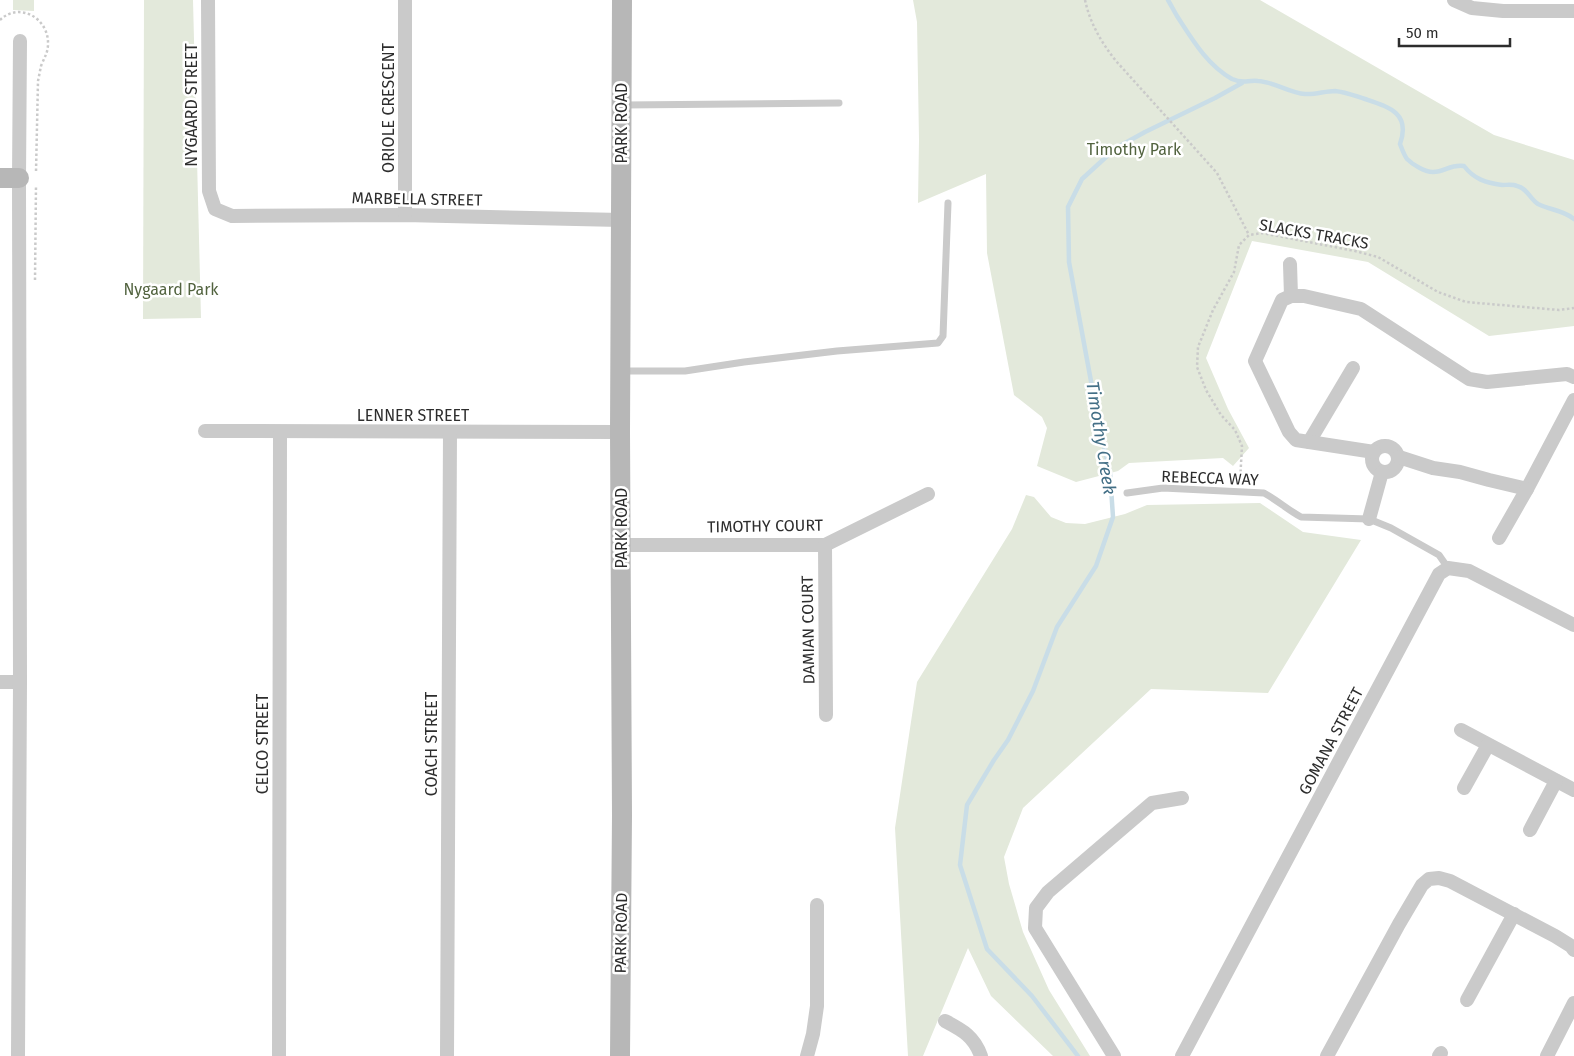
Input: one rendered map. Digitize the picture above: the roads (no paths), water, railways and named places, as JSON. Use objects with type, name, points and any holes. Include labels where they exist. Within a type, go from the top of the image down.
[{"type":"street","name":"NYGAARD STREET","points":[[208,0],[209,191],[215,209]]},
{"type":"street","name":"ORIOLE CRESCENT","points":[[404,0],[405,215]]},
{"type":"street","name":"PARK ROAD","points":[[620,1056],[622,815],[620,432],[622,371],[622,0]]},
{"type":"street","points":[[1454,0],[1472,8],[1503,11],[1574,11]]},
{"type":"street","points":[[18,1056],[20,682],[9,178],[20,41]]},
{"type":"street","name":"MARBELLA STREET","points":[[215,209],[232,216],[405,215],[621,220]]},
{"type":"street","points":[[1290,264],[1291,296]]},
{"type":"street","points":[[1374,452],[1373,464],[1375,468],[1382,472],[1387,472],[1397,466],[1397,453],[1390,447],[1382,447],[1374,452],[1296,440],[1289,432],[1255,361],[1282,300],[1291,296],[1304,296],[1361,309],[1469,379],[1487,382],[1567,374],[1574,377]]},
{"type":"street","points":[[1309,442],[1353,368]]},
{"type":"street","points":[[1499,538],[1574,400]]},
{"type":"street","name":"LENNER STREET","points":[[205,431],[280,433],[620,432]]},
{"type":"street","name":"COACH STREET","points":[[447,1056],[450,432]]},
{"type":"street","name":"CELCO STREET","points":[[279,1056],[280,433]]},
{"type":"street","points":[[1398,457],[1433,468],[1460,472],[1527,489]]},
{"type":"street","points":[[1369,518],[1382,472]]},
{"type":"street","name":"TIMOTHY COURT","points":[[621,544],[825,545],[928,494]]},
{"type":"street","name":"DAMIAN COURT","points":[[825,545],[826,715]]},
{"type":"street","points":[[1448,568],[1469,571],[1574,625]]},
{"type":"street","name":"GOMANA STREET","points":[[1182,1056],[1439,574],[1448,568]]},
{"type":"street","points":[[0,682],[20,682]]},
{"type":"street","points":[[1462,730],[1574,790]]},
{"type":"street","points":[[1464,788],[1488,744]]},
{"type":"street","points":[[1530,830],[1556,781]]},
{"type":"street","points":[[1114,1056],[1035,928],[1036,908],[1048,892],[1152,803],[1182,798]]},
{"type":"street","points":[[1327,1056],[1398,924],[1418,890],[1429,879],[1439,878],[1450,881],[1555,936],[1574,950]]},
{"type":"street","points":[[807,1056],[813,1034],[817,1006],[817,905]]},
{"type":"street","points":[[1468,1000],[1514,914]]},
{"type":"street","points":[[1546,1056],[1574,1003]]},
{"type":"street","points":[[945,1021],[966,1033],[978,1048],[981,1056]]},
{"type":"lane","points":[[621,105],[839,103]]},
{"type":"lane","points":[[622,371],[685,371],[819,353],[938,343],[943,336],[948,202]]},
{"type":"lane","name":"REBECCA WAY","points":[[1127,493],[1163,488],[1264,493],[1301,517],[1369,518],[1439,555],[1448,568]]},
{"type":"waterway","points":[[1168,0],[1188,34],[1201,51],[1215,66],[1232,79],[1242,82],[1264,82],[1305,94],[1339,92],[1382,105],[1396,113],[1400,118],[1403,125],[1400,144],[1407,159],[1416,166],[1433,172],[1455,166],[1464,166],[1476,177],[1486,182],[1520,187],[1538,204],[1574,219]]},
{"type":"waterway","name":"Timothy Creek","points":[[1078,1056],[1032,996],[987,949],[960,865],[967,805],[1008,740],[1033,691],[1057,627],[1096,566],[1113,517],[1110,473],[1100,430],[1069,262],[1068,207],[1082,179],[1116,148],[1242,83]]},
{"type":"park label","name":"Timothy Park","points":[[1134,149]]},
{"type":"park label","name":"Nygaard Park","points":[[171,289]]}]
